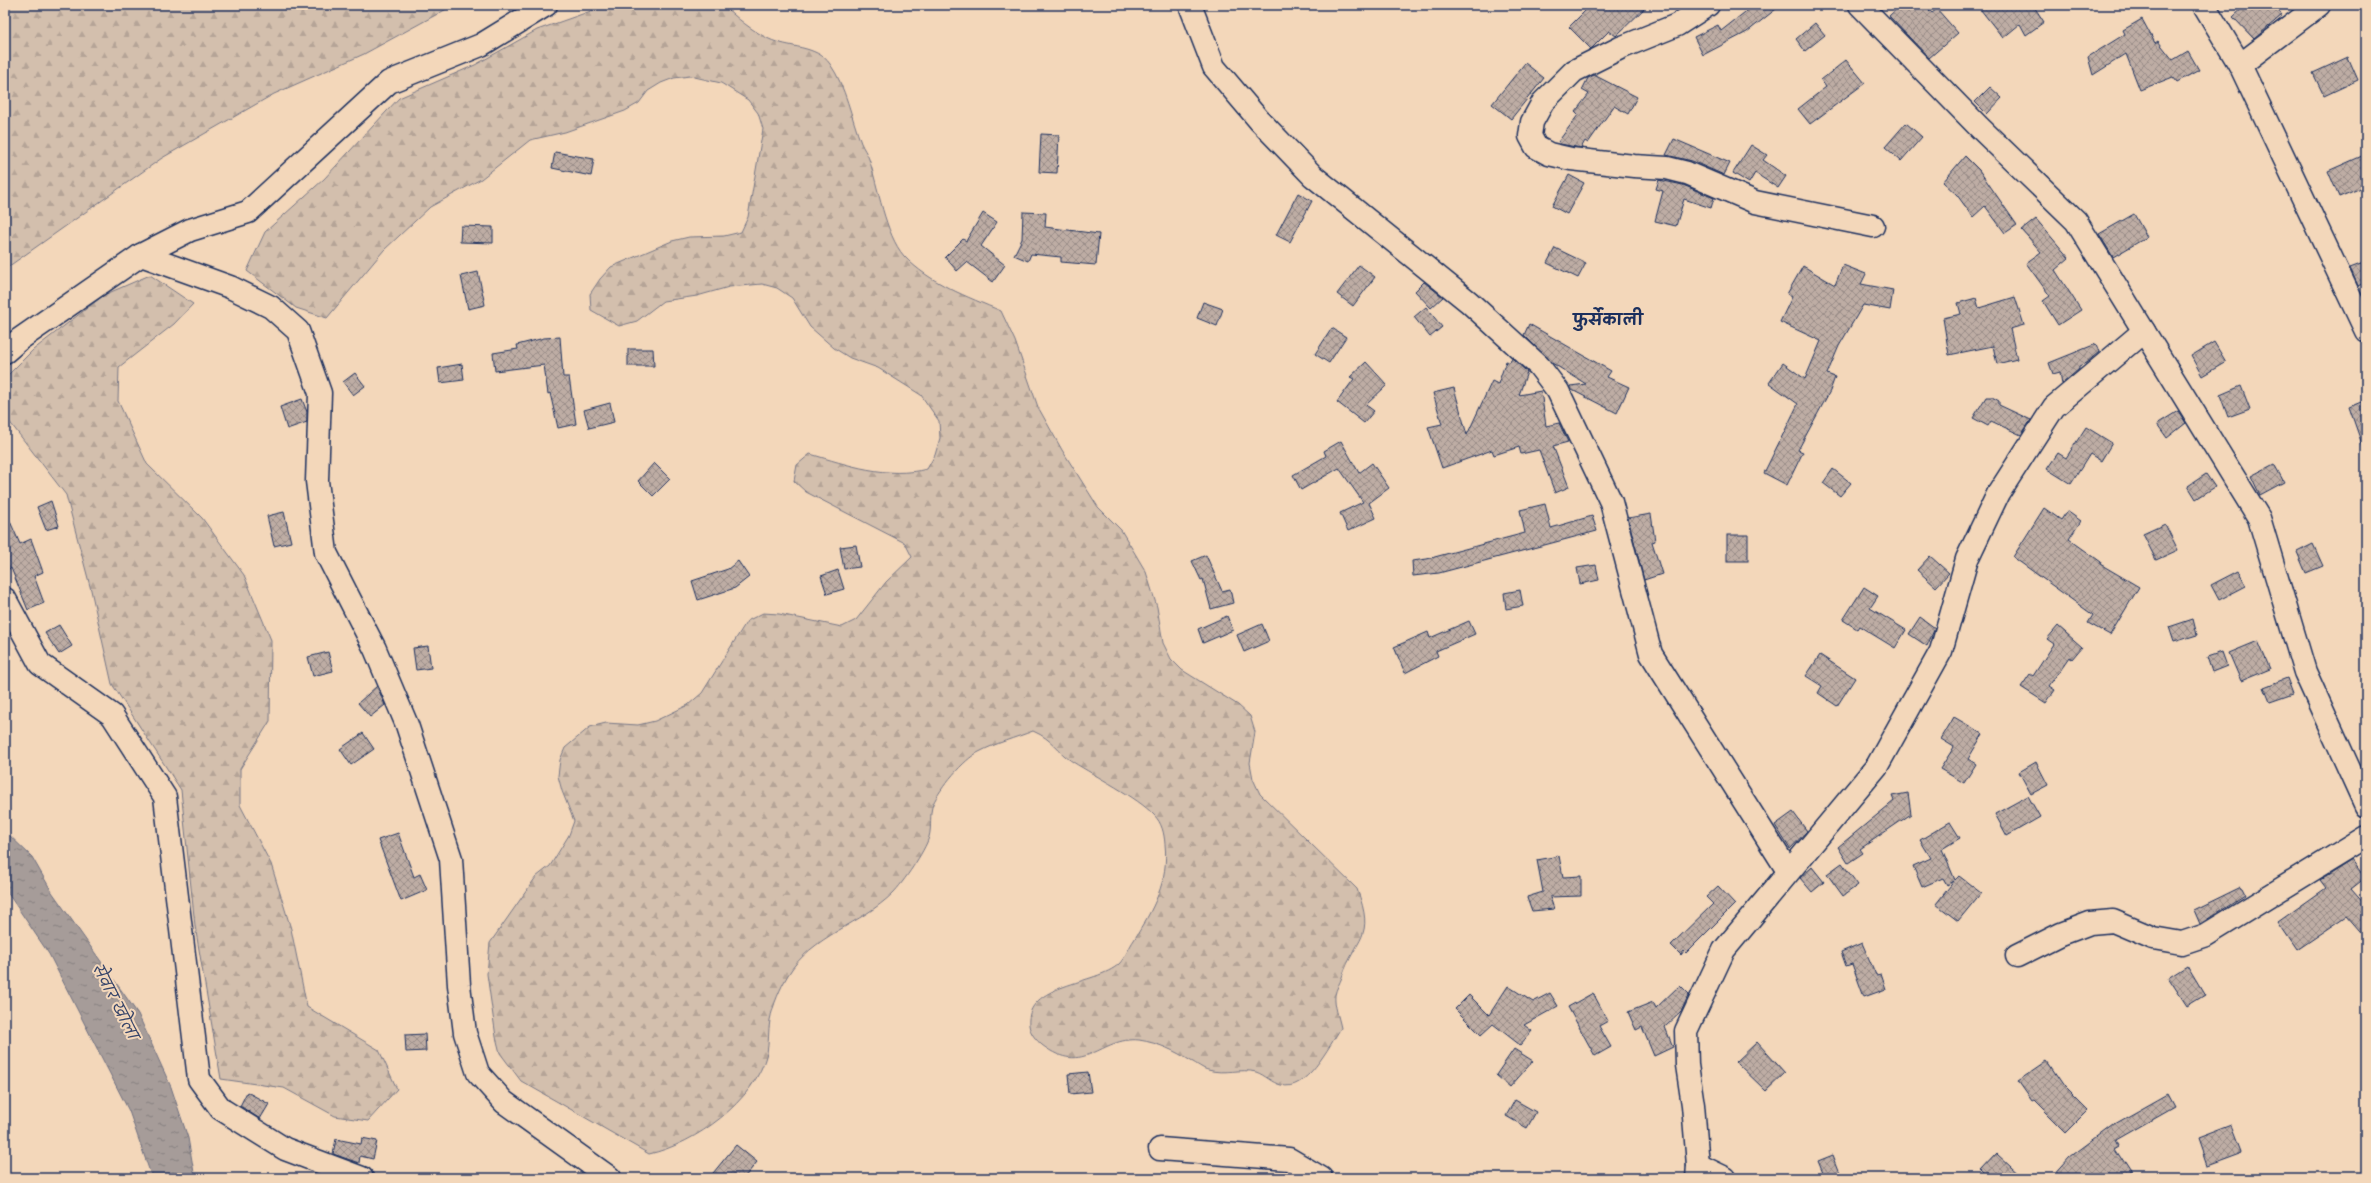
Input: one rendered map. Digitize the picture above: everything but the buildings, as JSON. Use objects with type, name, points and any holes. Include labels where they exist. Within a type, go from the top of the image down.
[{"type":"street","points":[[5,352],[20,339],[141,255],[190,230],[248,212],[389,82],[481,45],[546,5]]},
{"type":"street","points":[[1190,5],[1214,67],[1258,120],[1313,176],[1469,302],[1539,366],[1558,391],[1611,502],[1651,654],[1788,872]]},
{"type":"street","points":[[1708,5],[1677,25],[1620,48],[1574,71],[1544,102],[1532,122],[1530,136],[1536,147],[1549,154],[1571,159],[1667,168],[1756,202],[1873,226]]},
{"type":"street","points":[[1860,5],[1980,127],[2076,221],[2259,518],[2305,672],[2366,806]]},
{"type":"street","points":[[2204,5],[2240,65],[2366,331]]},
{"type":"street","points":[[2240,65],[2319,5]]},
{"type":"street","points":[[141,255],[230,287],[271,307],[298,331],[320,393],[317,480],[326,553],[376,649],[407,725],[450,859],[459,985],[465,1033],[478,1073],[504,1102],[610,1178]]},
{"type":"street","points":[[1725,1178],[1698,1172],[1693,1105],[1687,1065],[1686,1031],[1724,950],[1876,766],[1941,651],[1968,559],[1998,494],[2054,407],[2144,331]]},
{"type":"street","points":[[5,600],[40,664],[112,715],[165,796],[199,1079],[220,1109],[279,1145],[362,1178]]},
{"type":"street","points":[[2017,956],[2061,934],[2090,923],[2114,921],[2153,938],[2182,943],[2206,935],[2366,837]]},
{"type":"street","points":[[1160,1149],[1289,1159],[1321,1178]]},
{"type":"green space","points":[[5,5],[454,5],[364,54],[274,94],[162,158],[5,269]]},
{"type":"green space","points":[[608,5],[723,5],[745,24],[769,39],[818,53],[830,64],[840,82],[861,143],[869,159],[887,223],[897,247],[914,266],[937,282],[962,295],[1001,311],[1015,341],[1038,407],[1062,450],[1098,507],[1121,530],[1146,572],[1157,607],[1163,643],[1171,659],[1182,670],[1238,705],[1250,716],[1255,732],[1250,763],[1253,779],[1260,794],[1357,889],[1365,918],[1364,928],[1362,936],[1347,963],[1336,993],[1335,1003],[1341,1028],[1316,1066],[1299,1082],[1290,1086],[1281,1085],[1256,1072],[1220,1072],[1208,1070],[1166,1048],[1139,1040],[1125,1040],[1081,1057],[1070,1058],[1057,1054],[1042,1045],[1034,1036],[1029,1025],[1031,1011],[1038,1001],[1050,993],[1064,987],[1108,971],[1121,962],[1158,895],[1165,871],[1166,858],[1161,825],[1147,808],[1127,794],[1073,762],[1046,738],[1033,731],[979,752],[966,761],[947,782],[936,797],[933,804],[930,833],[927,843],[908,875],[893,893],[881,904],[823,940],[798,962],[785,980],[775,1003],[770,1020],[767,1053],[760,1071],[750,1088],[721,1118],[685,1141],[667,1149],[649,1154],[521,1081],[500,1053],[496,1037],[487,974],[490,943],[536,877],[550,866],[569,835],[574,821],[562,791],[558,776],[560,760],[565,748],[590,727],[606,723],[638,725],[655,721],[688,705],[702,693],[747,621],[763,613],[779,614],[842,627],[856,620],[886,582],[912,557],[905,543],[806,492],[794,481],[797,465],[810,454],[853,466],[882,472],[912,472],[927,469],[935,455],[940,438],[939,421],[921,395],[878,368],[850,358],[834,348],[810,327],[792,298],[777,288],[762,284],[729,287],[697,296],[663,301],[637,321],[619,326],[591,310],[590,294],[600,279],[611,267],[672,241],[689,237],[724,236],[741,232],[748,217],[763,129],[758,113],[748,100],[721,83],[690,76],[674,78],[661,83],[648,91],[639,103],[625,111],[565,132],[530,140],[481,179],[430,207],[384,250],[327,318],[296,308],[247,271],[265,232],[324,179],[399,98],[475,65],[537,30]]},
{"type":"green space","points":[[150,275],[193,304],[174,324],[119,367],[118,401],[147,464],[202,518],[244,575],[271,640],[270,721],[240,769],[240,805],[271,864],[291,929],[307,1007],[379,1050],[397,1089],[368,1121],[335,1116],[284,1088],[221,1079],[195,926],[181,790],[112,684],[91,590],[66,495],[5,416],[5,378],[33,350],[104,295]]},
{"type":"water","name":"सेवार खोला","points":[[5,831],[32,857],[52,892],[138,1014],[171,1087],[188,1138],[195,1178],[152,1178],[129,1111],[49,954],[5,889]]},
{"type":"district","name":"फुर्सेकाली","points":[[1608,319]]}]
